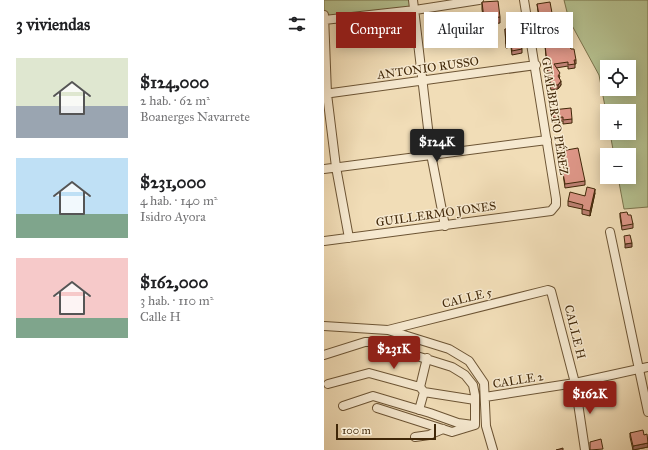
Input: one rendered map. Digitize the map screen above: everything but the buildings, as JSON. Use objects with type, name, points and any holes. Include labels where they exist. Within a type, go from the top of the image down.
[{"type":"street","points":[[413,0],[431,154],[445,226]]},
{"type":"street","points":[[324,20],[415,10],[479,0]]},
{"type":"street","name":"GUALBERTO PÉREZ","points":[[524,0],[536,65],[556,199],[556,205],[551,211]]},
{"type":"street","points":[[324,15],[326,94],[336,167],[349,238]]},
{"type":"street","name":"ANTONIO RUSSO","points":[[326,94],[536,65]]},
{"type":"street","points":[[324,169],[547,140]]},
{"type":"street","name":"GUILLERMO JONES","points":[[324,241],[551,211]]},
{"type":"street","points":[[610,232],[648,412]]},
{"type":"street","name":"CALLE 5","points":[[388,330],[548,290],[551,291]]},
{"type":"street","name":"CALLE H","points":[[551,291],[575,384],[585,450]]},
{"type":"street","points":[[324,326],[388,330],[449,350],[468,361],[484,383],[486,426],[493,450]]},
{"type":"street","points":[[324,355],[369,342],[427,358],[452,367],[465,375],[472,385],[475,400],[475,425]]},
{"type":"street","points":[[419,410],[427,358]]},
{"type":"street","name":"CALLE 2","points":[[485,397],[575,384],[648,367]]},
{"type":"street","points":[[328,384],[369,373],[422,390],[475,400]]},
{"type":"street","points":[[343,406],[373,396],[458,423],[486,426]]},
{"type":"street","points":[[377,408],[455,432],[475,425]]},
{"type":"street","points":[[415,437],[429,435],[443,429]]},
{"type":"green space","points":[[324,0],[413,0],[415,10],[397,12],[336,12],[336,19],[324,20]]},
{"type":"green space","points":[[564,0],[648,0],[648,207],[624,209],[619,184],[636,184],[636,148],[613,148],[611,140],[636,140],[636,104],[605,104],[603,96],[636,96],[636,60],[600,60],[600,80],[599,75],[573,27],[573,12],[567,12]]}]
